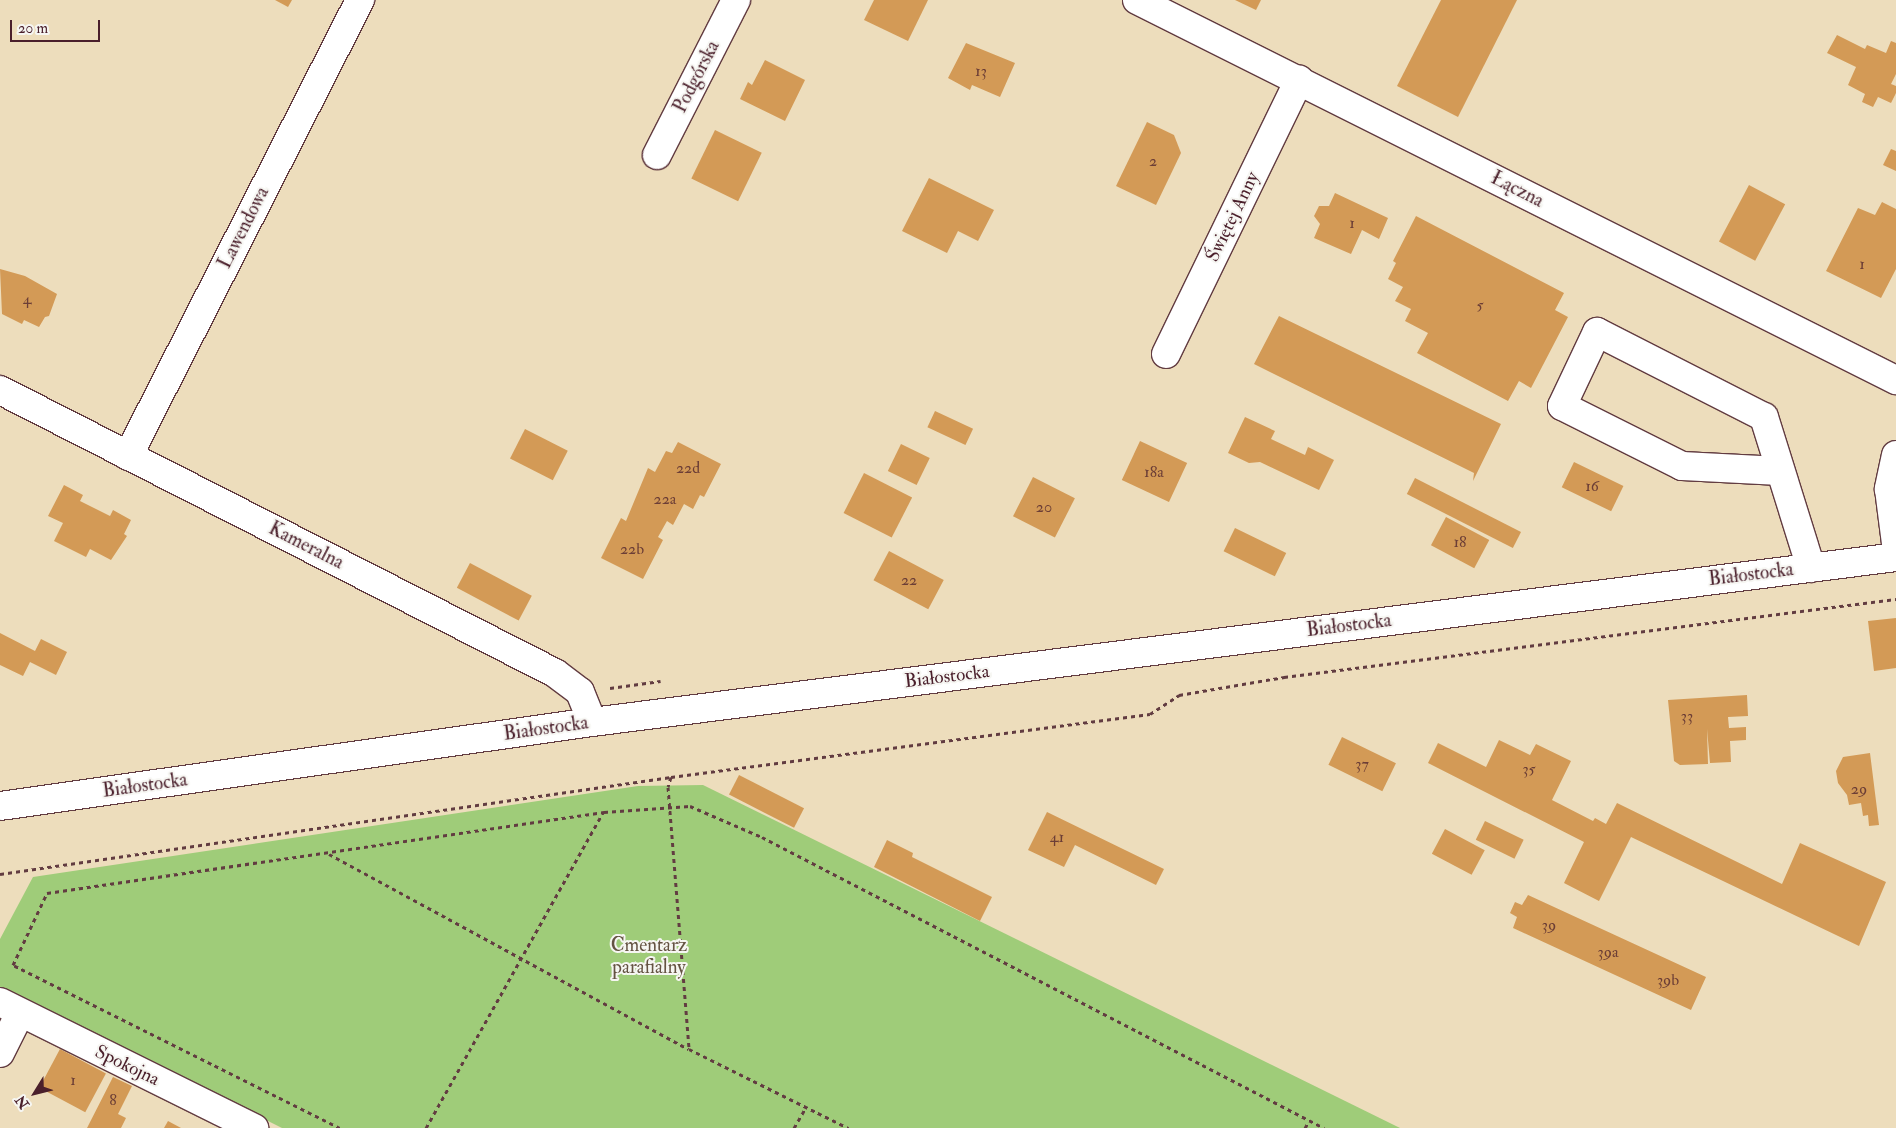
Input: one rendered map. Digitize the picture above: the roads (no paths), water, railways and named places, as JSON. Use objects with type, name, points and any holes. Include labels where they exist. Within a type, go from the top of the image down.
[{"type":"street","name":"Lawendowa","points":[[128,456],[360,0]]},
{"type":"street","name":"Podgórska","points":[[657,154],[736,0]]},
{"type":"street","name":"Łączna","points":[[1138,0],[1896,380]]},
{"type":"street","name":"Świętej Anny","points":[[1166,354],[1299,80]]},
{"type":"street","points":[[1780,471],[1682,466],[1562,406],[1597,332],[1764,417],[1811,568]]},
{"type":"street","name":"Kameralna","points":[[0,390],[555,673],[580,692],[592,722]]},
{"type":"street","points":[[1896,455],[1889,489],[1896,544]]},
{"type":"street","name":"Białostocka","points":[[0,806],[592,722],[1896,557]]},
{"type":"street","points":[[0,1053],[10,1008]]},
{"type":"street","name":"Spokojna","points":[[10,1008],[254,1128]]},
{"type":"park label","name":"Cmentarz parafialny","points":[[649,957]]}]
